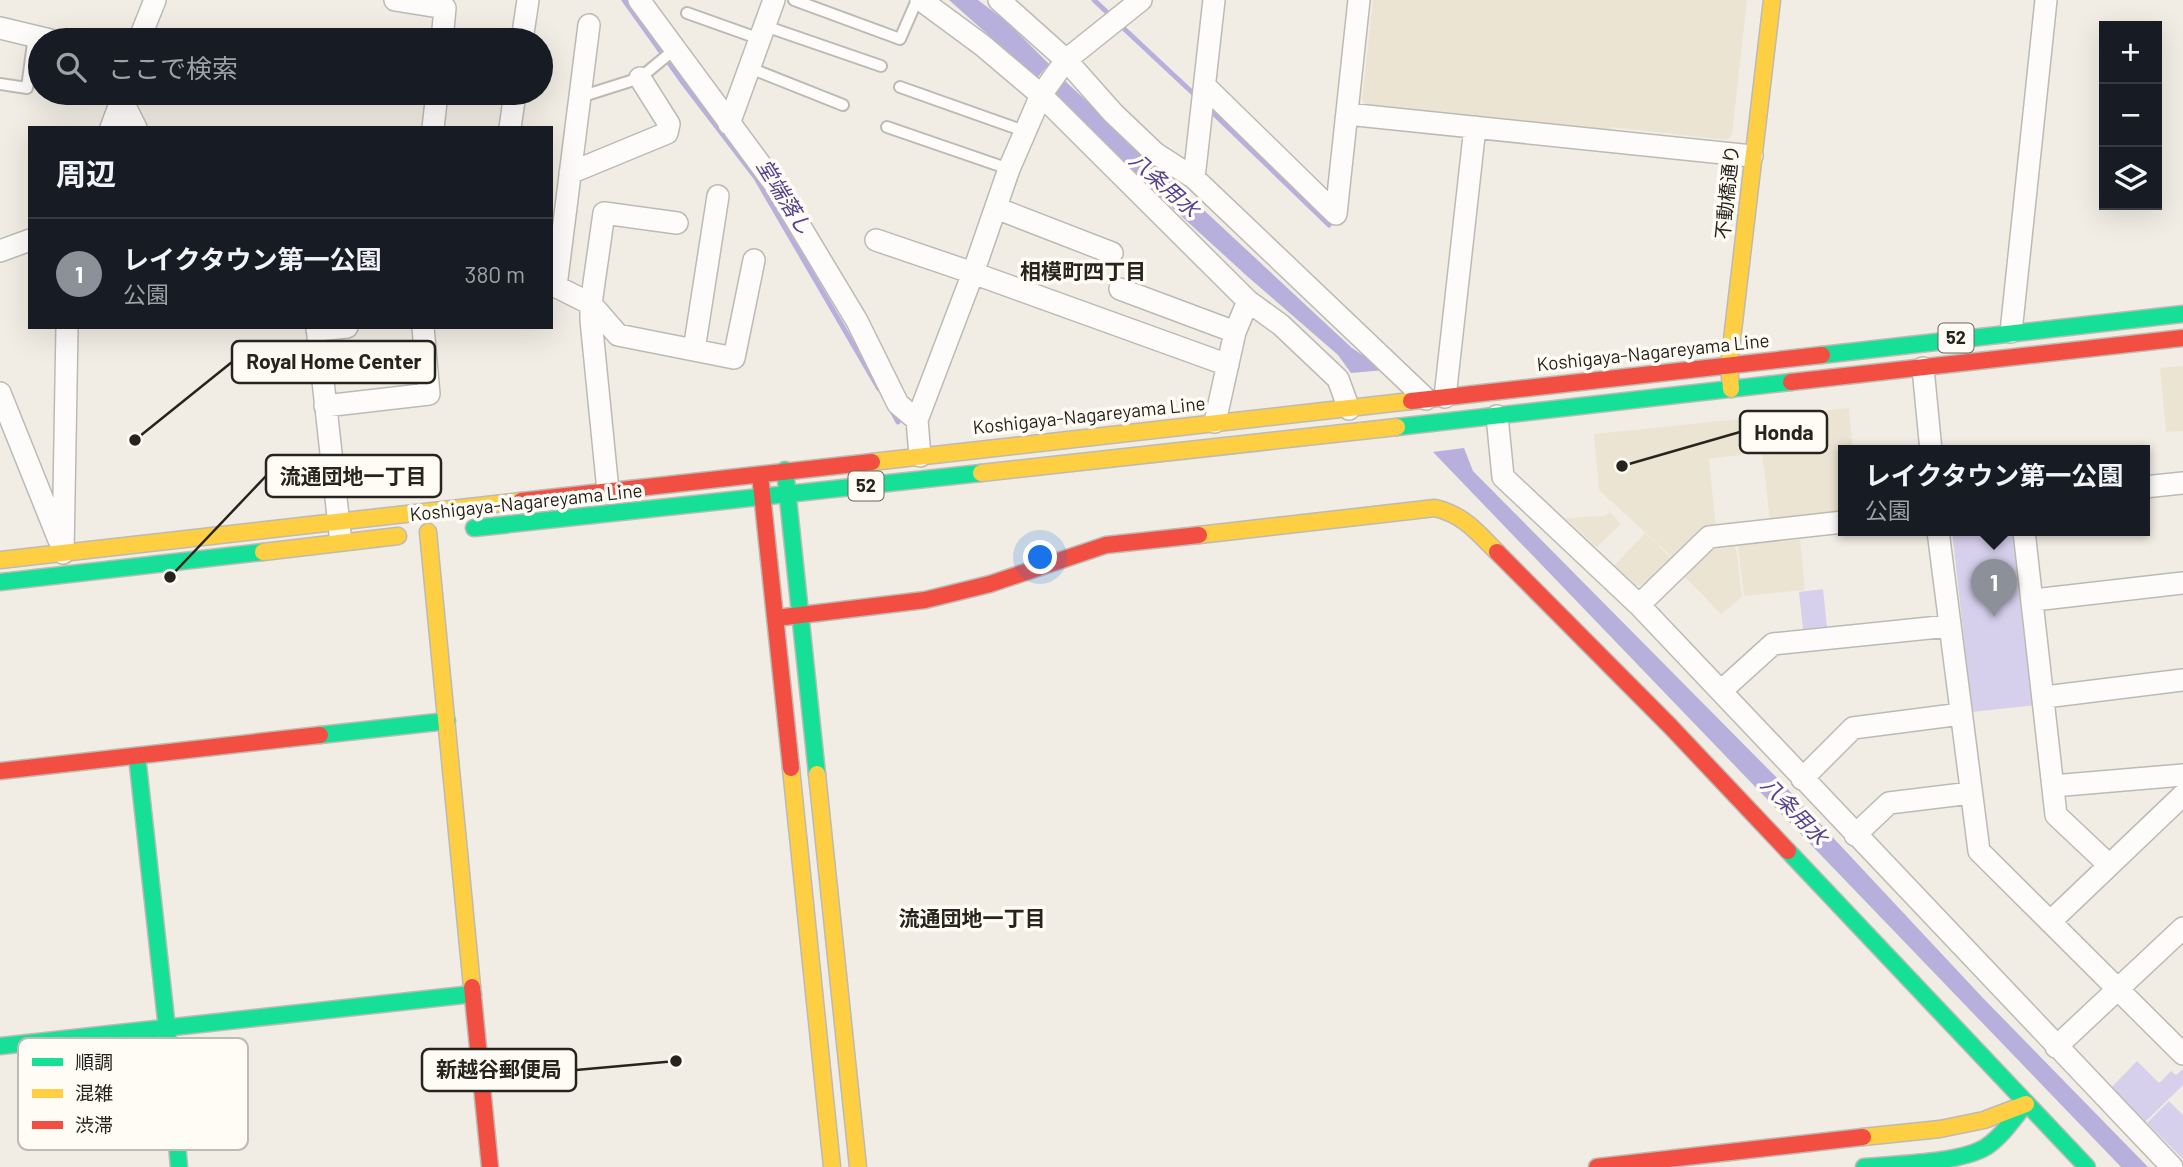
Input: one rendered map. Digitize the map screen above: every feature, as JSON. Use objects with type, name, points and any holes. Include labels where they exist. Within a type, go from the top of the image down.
[{"type":"street","points":[[144,28],[155,0]]},
{"type":"street","points":[[395,0],[445,8],[443,28]]},
{"type":"street","points":[[524,28],[528,0]]},
{"type":"street","points":[[639,0],[774,183],[857,321],[898,404],[917,420]]},
{"type":"street","points":[[729,124],[774,0]]},
{"type":"street","points":[[919,0],[1043,91],[1248,301],[1281,325],[1338,379],[1349,409]]},
{"type":"street","points":[[999,0],[1155,153],[1194,177],[1435,398]]},
{"type":"street","points":[[920,456],[917,420],[1009,169],[1043,91],[1062,64],[1115,7],[1141,0]]},
{"type":"street","points":[[1194,177],[1214,0]]},
{"type":"street","points":[[1205,86],[1336,214],[1360,0]]},
{"type":"street","name":"不動橋通り","points":[[1731,389],[1729,365],[1772,0]]},
{"type":"street","points":[[2011,332],[2046,0]]},
{"type":"street","points":[[589,25],[554,285],[591,304],[618,335],[734,358],[754,260]]},
{"type":"street","points":[[0,28],[28,35]]},
{"type":"street","points":[[570,173],[667,133],[669,124],[648,71]]},
{"type":"street","points":[[112,126],[120,105]]},
{"type":"street","points":[[127,105],[135,126]]},
{"type":"street","points":[[433,126],[436,105]]},
{"type":"street","points":[[510,126],[513,105]]},
{"type":"street","points":[[1347,114],[1752,156]]},
{"type":"street","points":[[1435,398],[1475,127]]},
{"type":"street","points":[[694,350],[718,196]]},
{"type":"street","points":[[996,208],[1112,253]]},
{"type":"street","points":[[608,491],[590,320],[604,213],[677,223]]},
{"type":"street","points":[[876,240],[1228,365]]},
{"type":"street","points":[[0,251],[28,241]]},
{"type":"street","points":[[1120,289],[1235,332]]},
{"type":"street","points":[[1216,422],[1235,332],[1248,301]]},
{"type":"street","name":"Koshigaya-Nagareyama Line","points":[[0,560],[2183,314]]},
{"type":"street","points":[[63,553],[68,329]]},
{"type":"street","points":[[317,329],[341,544]]},
{"type":"street","points":[[325,406],[429,394],[423,329]]},
{"type":"street","name":"Koshigaya-Nagareyama Line","points":[[0,582],[2183,338]]},
{"type":"street","points":[[1923,368],[1930,445]]},
{"type":"street","points":[[0,393],[45,501],[63,553]]},
{"type":"street","points":[[1497,416],[1503,477],[1639,605],[2172,1167]]},
{"type":"street","points":[[785,470],[858,1167]]},
{"type":"street","points":[[760,473],[832,1167]]},
{"type":"street","points":[[2150,486],[2183,483]]},
{"type":"street","points":[[776,618],[937,599],[1106,545],[1435,508],[1451,512],[1464,519],[1670,726],[2087,1167]]},
{"type":"street","points":[[1639,605],[1709,537],[1838,523]]},
{"type":"street","points":[[441,531],[447,721],[490,1167]]},
{"type":"street","points":[[1939,536],[1979,851],[2183,1054]]},
{"type":"street","points":[[2025,536],[2045,697],[2056,815],[2109,865]]},
{"type":"street","points":[[2034,600],[2183,583]]},
{"type":"street","points":[[1721,691],[1773,644],[1950,626]]},
{"type":"street","points":[[2045,697],[2183,680]]},
{"type":"street","points":[[1802,779],[1853,729],[1961,714]]},
{"type":"street","points":[[0,771],[447,721]]},
{"type":"street","points":[[137,756],[168,1038]]},
{"type":"street","points":[[2053,786],[2183,775]]},
{"type":"street","points":[[1855,835],[1889,803],[1971,793]]},
{"type":"street","points":[[2050,922],[2183,795]]},
{"type":"street","points":[[2056,1047],[2183,928]]},
{"type":"street","points":[[79,1038],[473,994]]},
{"type":"street","points":[[0,1046],[18,1044]]},
{"type":"street","points":[[1597,1167],[1940,1129],[1984,1120],[2026,1104]]},
{"type":"street","points":[[1864,1167],[1943,1163],[1984,1149],[2000,1136],[2026,1104]]},
{"type":"street","points":[[1940,1129],[1943,1163]]},
{"type":"lane","points":[[794,0],[900,39],[919,0]]},
{"type":"lane","points":[[687,13],[881,66]]},
{"type":"lane","points":[[580,97],[648,71],[674,49]]},
{"type":"lane","points":[[750,68],[844,104]]},
{"type":"lane","points":[[0,84],[27,88],[28,85]]},
{"type":"lane","points":[[900,86],[1024,131]]},
{"type":"lane","points":[[887,127],[1009,169]]},
{"type":"shaded area","points":[[1373,0],[1747,0],[1732,135],[1727,140],[1611,127],[1611,136],[1368,108],[1362,99]]},
{"type":"shaded area","points":[[2183,366],[2183,431],[2166,432],[2160,368]]},
{"type":"shaded area","points":[[1849,408],[1852,445],[1838,445],[1838,512],[1770,520],[1762,452],[1709,459],[1716,529],[1673,558],[1599,490],[1594,434]]},
{"type":"shaded area","points":[[1610,512],[1621,524],[1597,547],[1565,518],[1604,516]]},
{"type":"shaded area","points":[[1645,533],[1671,558],[1646,584],[1633,586],[1613,567]]},
{"type":"shaded area","points":[[1953,536],[2017,536],[2036,705],[1972,712]]},
{"type":"shaded area","points":[[1800,539],[1805,590],[1744,596],[1738,546]]},
{"type":"shaded area","points":[[1734,547],[1737,552],[1742,597],[1721,614],[1685,577],[1713,549]]},
{"type":"shaded area","points":[[1823,589],[1827,627],[1803,629],[1799,592]]},
{"type":"shaded area","points":[[2137,1061],[2159,1083],[2171,1071],[2176,1075],[2183,1069],[2183,1085],[2145,1122],[2111,1088]]},
{"type":"shaded area","points":[[2169,1101],[2183,1115],[2183,1159],[2147,1123]]},
{"type":"water","points":[[949,0],[978,0],[1007,22],[1049,64],[1037,78]]},
{"type":"water","name":"八条用水","points":[[1064,80],[1352,348],[1385,370],[1351,373],[1338,355],[1248,277],[1052,98]]},
{"type":"water","name":"八条用水","points":[[1464,448],[1473,471],[1782,783],[1982,997],[2148,1167],[2121,1167],[1433,452]]},
{"type":"waterway","name":"堂端落し","points":[[624,0],[756,178],[879,389]]},
{"type":"waterway","points":[[1094,0],[1112,17]]},
{"type":"waterway","points":[[1119,24],[1196,96]]},
{"type":"waterway","points":[[1208,108],[1329,225]]},
{"type":"waterway","name":"堂端落し","points":[[891,409],[898,422]]},
{"type":"traffic: fast","points":[[1822,355],[2183,314]]},
{"type":"traffic: fast","points":[[1397,427],[1791,382]]},
{"type":"traffic: fast","points":[[785,470],[817,774]]},
{"type":"traffic: fast","points":[[474,528],[981,473]]},
{"type":"traffic: fast","points":[[0,582],[263,552]]},
{"type":"traffic: fast","points":[[320,735],[447,721]]},
{"type":"traffic: fast","points":[[137,756],[168,1038]]},
{"type":"traffic: fast","points":[[1788,851],[2087,1167]]},
{"type":"traffic: fast","points":[[73,1038],[473,994]]},
{"type":"traffic: fast","points":[[0,1046],[18,1044]]},
{"type":"traffic: fast","points":[[1864,1167],[1927,1162],[1975,1152],[1997,1138],[2023,1107]]},
{"type":"traffic: fast","points":[[178,1150],[179,1167]]},
{"type":"traffic: slow","points":[[1731,389],[1729,365],[1772,0]]},
{"type":"traffic: slow","points":[[872,462],[1411,401]]},
{"type":"traffic: slow","points":[[981,473],[1397,427]]},
{"type":"traffic: slow","points":[[0,560],[521,501]]},
{"type":"traffic: slow","points":[[1199,535],[1435,508],[1462,519],[1497,552]]},
{"type":"traffic: slow","points":[[428,532],[472,987]]},
{"type":"traffic: slow","points":[[263,552],[398,536]]},
{"type":"traffic: slow","points":[[791,768],[832,1167]]},
{"type":"traffic: slow","points":[[817,774],[858,1167]]},
{"type":"traffic: slow","points":[[1863,1137],[1940,1129],[1984,1120],[2026,1104]]},
{"type":"traffic: jam","points":[[1791,382],[2183,338]]},
{"type":"traffic: jam","points":[[1411,401],[1822,355]]},
{"type":"traffic: jam","points":[[521,501],[872,462]]},
{"type":"traffic: jam","points":[[760,475],[791,768]]},
{"type":"traffic: jam","points":[[776,618],[925,600],[990,584],[1106,545],[1199,535]]},
{"type":"traffic: jam","points":[[1497,552],[1670,726],[1788,851]]},
{"type":"traffic: jam","points":[[0,771],[320,735]]},
{"type":"traffic: jam","points":[[472,987],[490,1167]]},
{"type":"traffic: jam","points":[[1597,1167],[1863,1137]]},
{"type":"place","name":"Royal Home Center","points":[[135,440]]},
{"type":"place","name":"Honda","points":[[1622,466]]},
{"type":"place","name":"流通団地一丁目","points":[[170,577]]},
{"type":"place","name":"レイクタウン第一公園","points":[[1994,617]]},
{"type":"place","name":"新越谷郵便局","points":[[676,1061]]},
{"type":"district","name":"相模町四丁目","points":[[1083,272]]},
{"type":"district","name":"流通団地一丁目","points":[[972,919]]}]
